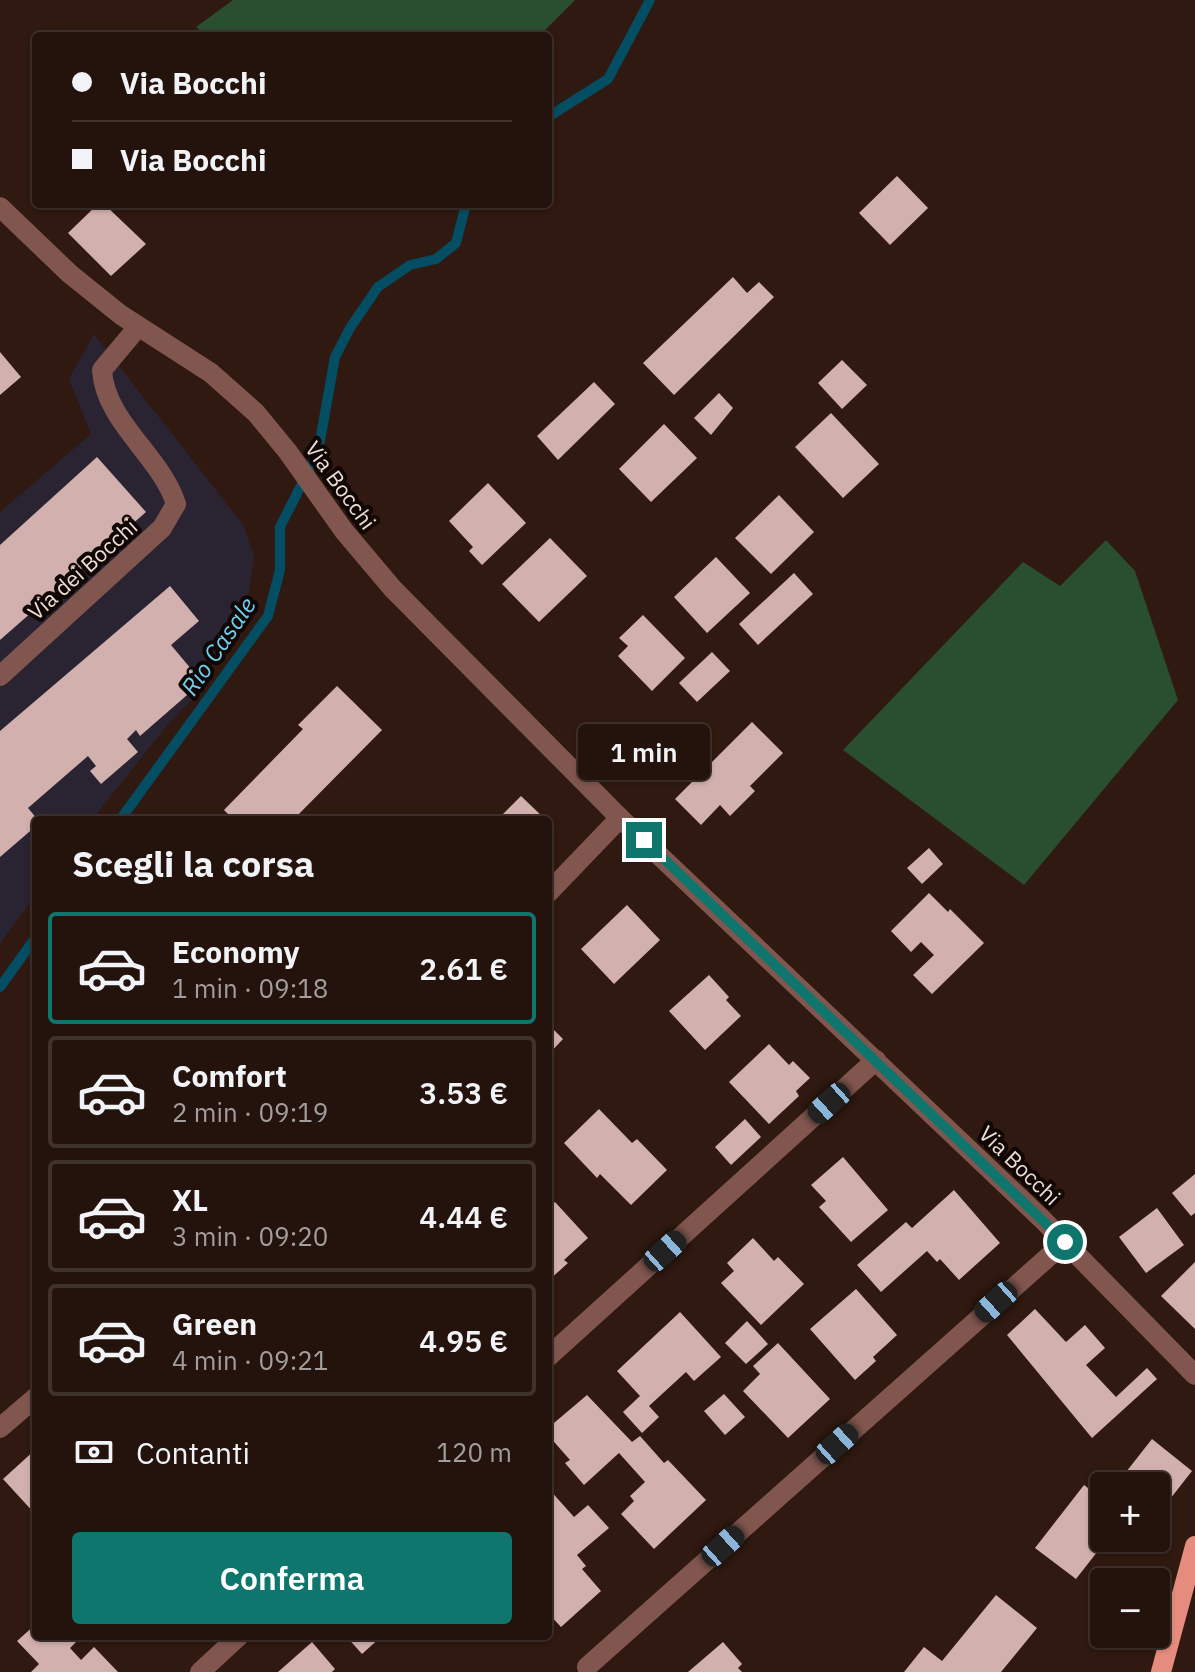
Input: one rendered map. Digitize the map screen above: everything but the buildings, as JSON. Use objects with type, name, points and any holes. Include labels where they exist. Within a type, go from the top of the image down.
[{"type":"main road","points":[[1164,1669],[1195,1546]]},
{"type":"street","name":"Via Bocchi","points":[[0,207],[70,274],[138,327],[211,373],[256,413],[288,452],[327,509],[393,589],[620,818],[1065,1242],[1195,1375]]},
{"type":"street","name":"Via dei Bocchi","points":[[0,676],[162,528],[176,504],[170,486],[112,406],[103,387],[102,370],[138,327]]},
{"type":"street","points":[[552,889],[620,818]]},
{"type":"street","points":[[552,1353],[876,1060]]},
{"type":"street","points":[[587,1667],[1065,1242]]},
{"type":"street","points":[[0,1428],[32,1400]]},
{"type":"street","points":[[200,1672],[235,1640]]},
{"type":"shaded area","points":[[94,334],[244,526],[254,557],[246,610],[198,693],[164,729],[95,816],[32,816],[32,900],[0,944],[0,512],[91,434],[69,379]]},
{"type":"green space","points":[[233,0],[575,0],[543,32],[202,32],[196,27]]},
{"type":"green space","points":[[1106,540],[1135,571],[1178,700],[1024,885],[843,750],[1023,562],[1060,586]]},
{"type":"waterway","name":"Rio Casale","points":[[552,114],[608,79],[650,0]]},
{"type":"waterway","name":"Rio Casale","points":[[123,816],[268,616],[280,570],[280,527],[318,452],[335,357],[350,328],[378,287],[410,265],[436,259],[456,243],[465,208]]},
{"type":"waterway","name":"Rio Casale","points":[[0,987],[32,943]]},
{"type":"route","points":[[644,840],[1065,1242]]}]
